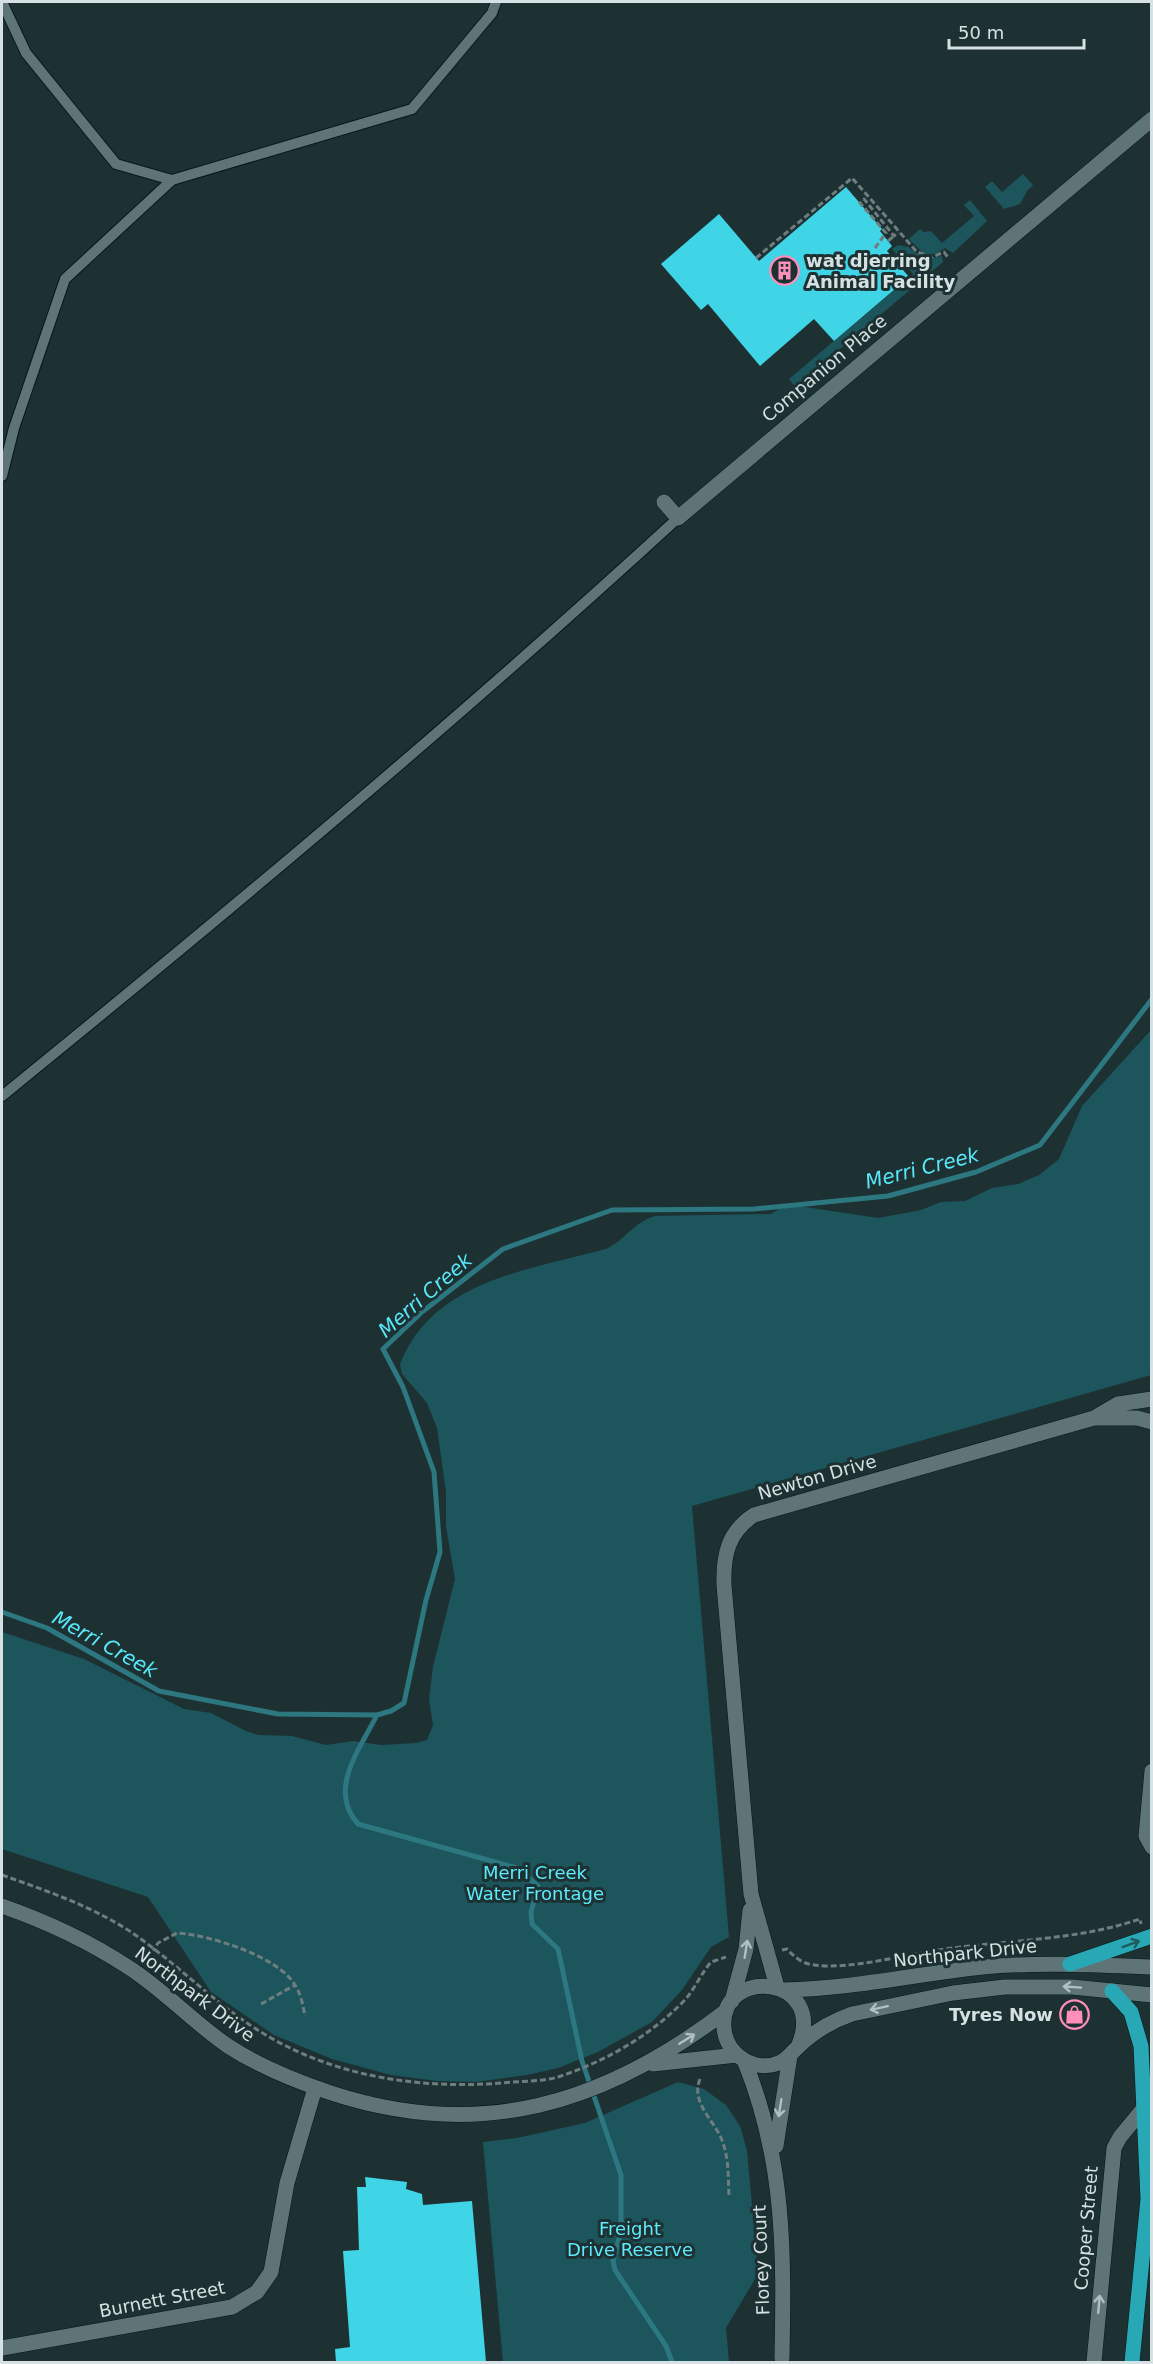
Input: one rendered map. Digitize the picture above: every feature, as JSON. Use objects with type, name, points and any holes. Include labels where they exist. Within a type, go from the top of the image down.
[{"type":"main road","points":[[1070,1964],[1148,1934]]},
{"type":"main road","points":[[1112,1991],[1125,2004],[1136,2022],[1141,2046],[1148,2199]]},
{"type":"main road","points":[[1132,2362],[1152,2160]]},
{"type":"street","name":"Companion Place","points":[[678,518],[1152,119]]},
{"type":"street","points":[[664,502],[678,518]]},
{"type":"street","name":"Newton Drive","points":[[729,2006],[746,1950],[751,1894],[724,1585],[723,1562],[729,1542],[745,1521],[754,1515],[1094,1418],[1118,1404],[1152,1399]]},
{"type":"street","name":"Newton Drive","points":[[1094,1418],[1137,1418],[1152,1422]]},
{"type":"street","points":[[1152,1771],[1146,1836],[1152,1847]]},
{"type":"street","name":"Newton Drive","points":[[751,1894],[780,1988]]},
{"type":"street","name":"Northpark Drive","points":[[2,1906],[96,1947],[138,1974],[228,2046],[263,2067],[315,2088],[370,2106],[433,2114],[505,2112],[562,2100],[646,2065],[729,2006]]},
{"type":"street","name":"Northpark Drive","points":[[780,1988],[846,1987],[982,1968],[1070,1964],[1152,1966]]},
{"type":"street","name":"Northpark Drive","points":[[794,2051],[821,2029],[852,2014],[953,1993],[1039,1986],[1152,1995]]},
{"type":"street","points":[[752,1987],[780,1988],[794,1998],[802,2015],[803,2035],[794,2051],[768,2065],[740,2057],[725,2035],[729,2006],[752,1987]]},
{"type":"street","name":"Florey Court","points":[[782,2358],[783,2281],[775,2161],[779,2115],[794,2051]]},
{"type":"street","name":"Northpark Drive","points":[[646,2065],[740,2057]]},
{"type":"street","name":"Florey Court","points":[[740,2057],[762,2106],[775,2161]]},
{"type":"street","name":"Burnett Street","points":[[2,2348],[232,2307],[256,2292],[272,2272],[287,2183],[315,2088]]},
{"type":"street","name":"Cooper Street","points":[[1094,2362],[1114,2148],[1144,2108]]},
{"type":"lane","points":[[2,2],[26,53],[116,164],[172,180]]},
{"type":"lane","points":[[2,476],[14,428],[65,279],[172,180],[412,109],[492,13],[496,2]]},
{"type":"lane","points":[[2,1096],[237,904],[416,752],[678,518]]},
{"type":"path","points":[[756,258],[852,178],[921,255],[932,257],[944,252],[949,259]]},
{"type":"path","points":[[875,248],[886,233],[861,203],[864,199],[894,236]]},
{"type":"path","points":[[888,240],[898,232]]},
{"type":"path","points":[[2,1875],[74,1902],[122,1927],[154,1949],[237,2017],[286,2046],[338,2066],[390,2079],[446,2086],[557,2077],[606,2058],[669,2015],[694,1989],[711,1962],[719,1957],[729,1957]]},
{"type":"path","points":[[774,1953],[787,1949],[803,1962],[819,1966],[1113,1928],[1140,1919],[1148,1934]]},
{"type":"path","points":[[138,1974],[154,1949],[167,1936],[190,1933],[243,1950],[274,1965],[295,1985],[305,2016]]},
{"type":"path","points":[[261,2004],[295,1985]]},
{"type":"path","points":[[700,2079],[697,2087],[698,2099],[717,2130],[726,2151],[729,2195]]},
{"type":"green space","points":[[1023,174],[1033,185],[1020,204],[1004,209],[985,187],[992,181],[1002,192]]},
{"type":"green space","points":[[970,200],[987,221],[953,253],[945,248],[935,254],[924,254],[909,239],[920,229],[924,232],[931,231],[942,243],[974,216],[964,205]]},
{"type":"green space","points":[[898,245],[908,247],[925,259],[942,256],[943,262],[795,387],[789,379],[913,274],[892,249]]},
{"type":"green space","name":"Merri Creek Water Frontage","points":[[1151,1030],[1151,1375],[692,1506],[729,1937],[711,1947],[682,1990],[652,2022],[598,2052],[558,2068],[527,2075],[476,2082],[437,2081],[391,2075],[332,2059],[274,2035],[211,1992],[148,1897],[2,1849],[2,1632],[84,1659],[184,1709],[211,1713],[258,1735],[292,1736],[326,1745],[353,1741],[381,1745],[427,1740],[433,1725],[429,1699],[433,1667],[455,1579],[446,1527],[446,1492],[437,1428],[427,1403],[402,1374],[400,1364],[415,1336],[435,1314],[459,1296],[516,1272],[606,1249],[641,1222],[655,1216],[771,1214],[784,1206],[792,1205],[878,1218],[921,1210],[941,1202],[965,1201],[992,1188],[1018,1184],[1039,1175],[1059,1159],[1082,1106]]},
{"type":"green space","name":"Freight Drive Reserve","points":[[678,2082],[704,2089],[726,2105],[740,2126],[747,2150],[758,2274],[726,2328],[729,2362],[503,2362],[483,2142],[517,2138],[585,2123]]},
{"type":"building","name":"wat djerring Animal Facility","points":[[846,187],[882,229],[880,231],[892,246],[887,251],[909,277],[834,341],[814,319],[760,366],[708,304],[701,310],[661,264],[719,214],[759,261]]},
{"type":"building","points":[[365,2177],[407,2182],[406,2189],[422,2194],[423,2205],[472,2201],[486,2362],[336,2362],[335,2349],[350,2347],[343,2251],[359,2250],[357,2187],[366,2187]]},
{"type":"waterway","name":"Merri Creek","points":[[2,1612],[47,1628],[159,1691],[278,1714],[377,1715],[391,1711],[404,1703],[426,1600],[440,1552],[434,1472],[403,1387],[383,1349],[422,1312],[503,1249],[612,1210],[754,1209],[888,1196],[976,1172],[1040,1145],[1152,999]]},
{"type":"waterway","points":[[377,1715],[355,1755],[346,1784],[349,1811],[358,1824],[517,1868],[538,1886],[531,1912],[532,1924],[558,1949],[582,2061],[621,2175],[621,2231],[613,2261],[615,2270],[666,2346],[672,2362]]},
{"type":"place","name":"wat djerring Animal Facility","points":[[785,270]]},
{"type":"place","name":"Tyres Now","points":[[1074,2014]]}]
